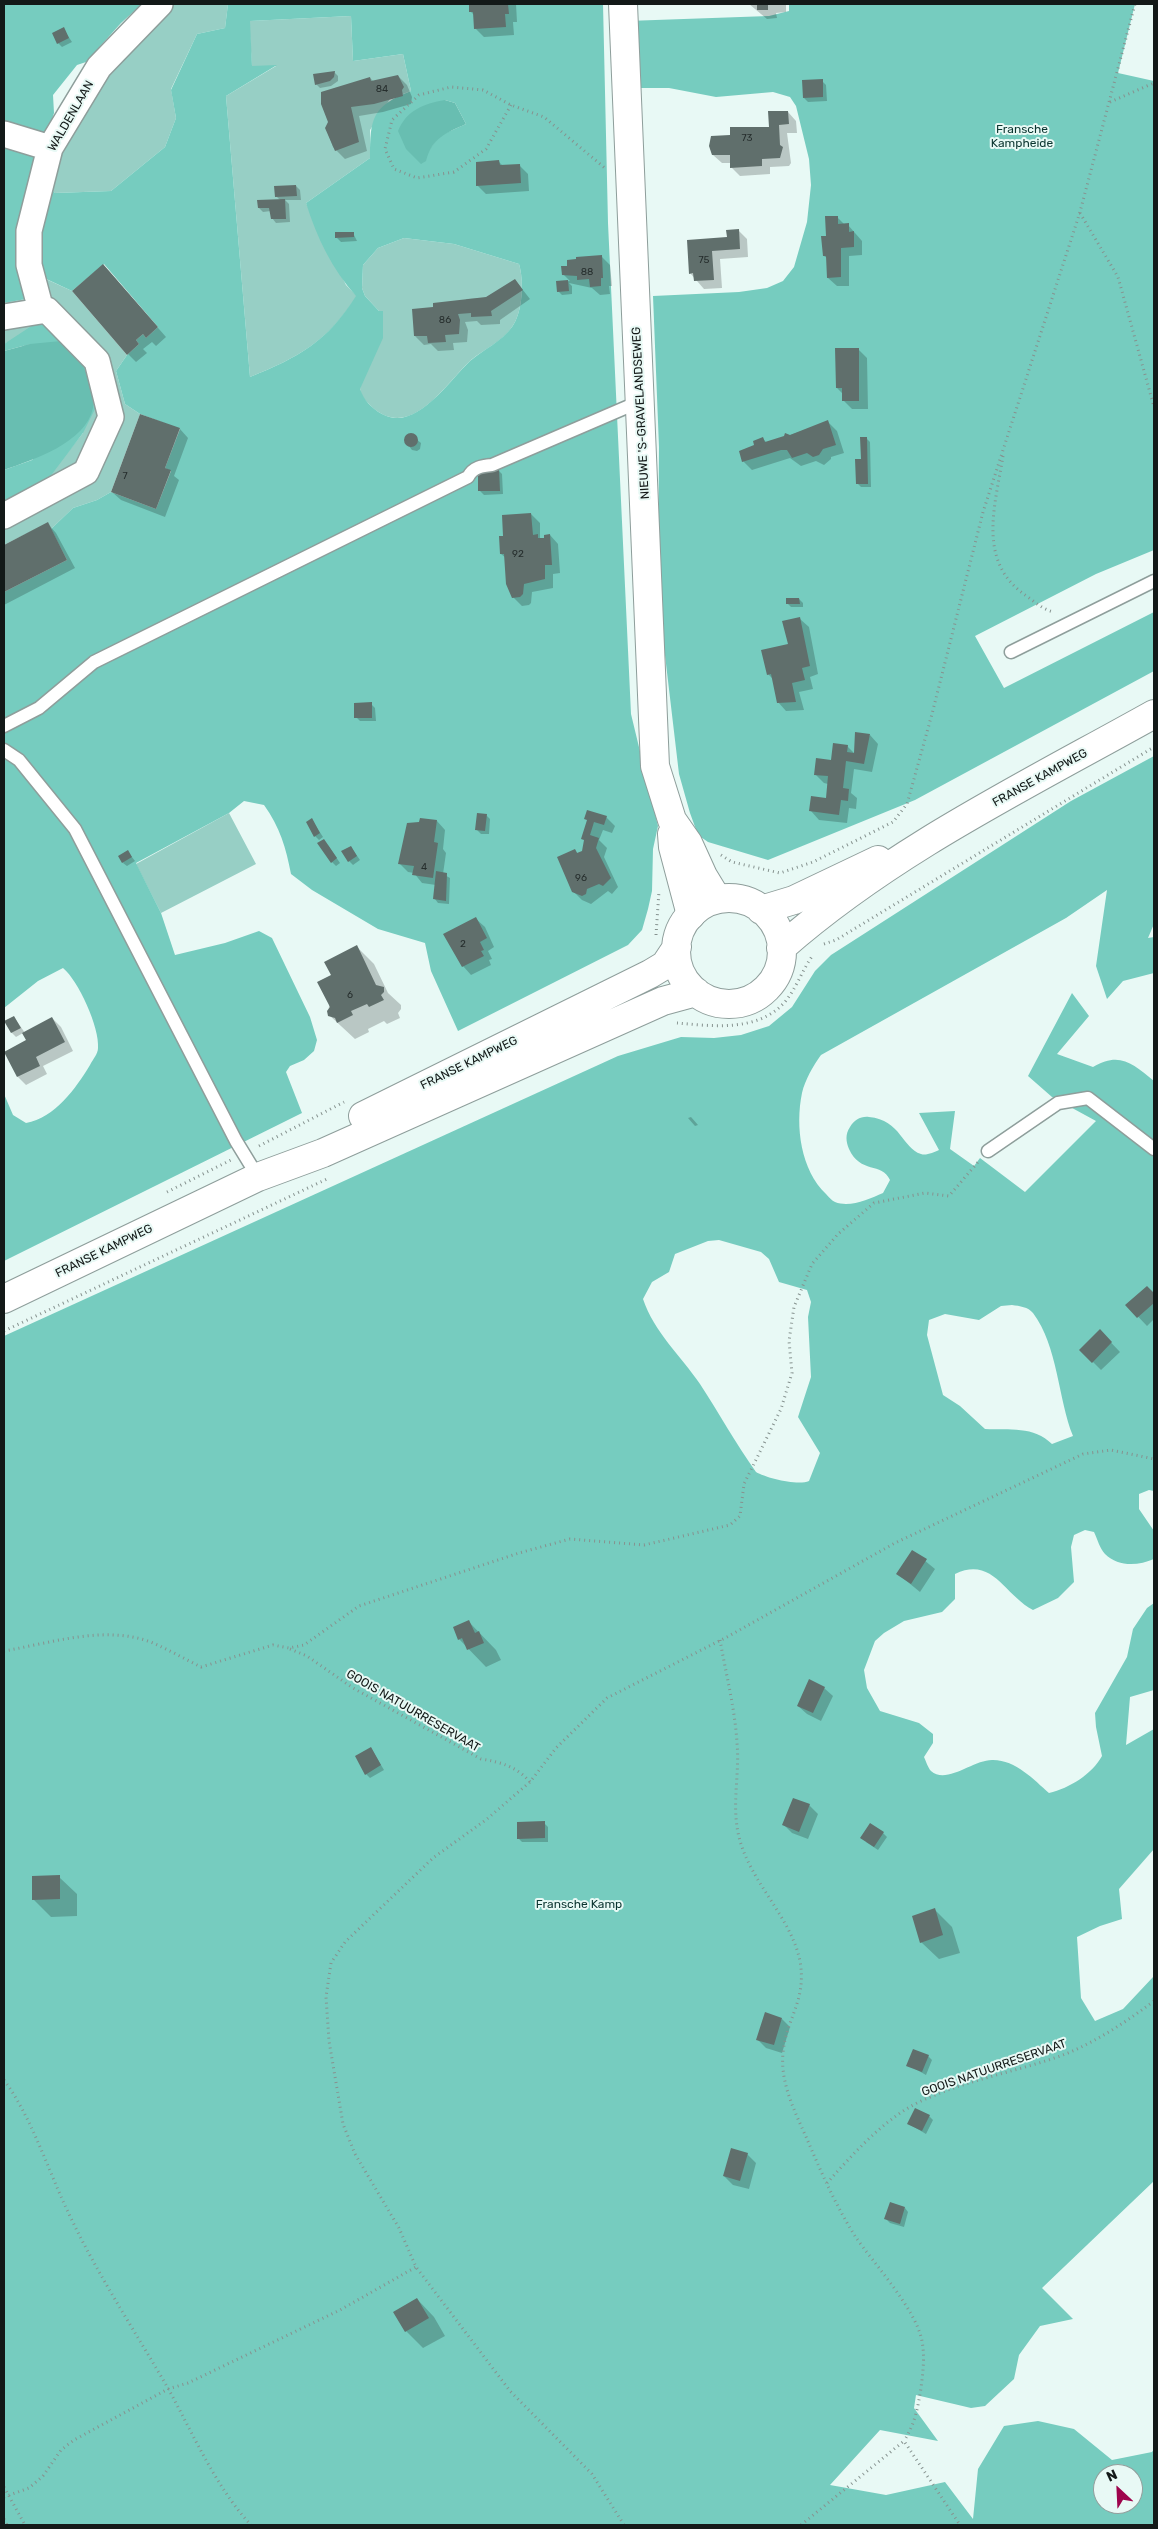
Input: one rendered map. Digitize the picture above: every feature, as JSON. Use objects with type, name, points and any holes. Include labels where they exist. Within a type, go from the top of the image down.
[{"type":"main road","name":"NIEUWE 'S-GRAVELANDSEWEG","points":[[623,4],[629,189],[641,400],[654,766],[672,820],[673,847],[691,915]]},
{"type":"main road","name":"FRANSE KAMPWEG","points":[[781,948],[807,925],[926,841],[1154,714]]},
{"type":"main road","name":"NIEUWE 'S-GRAVELANDSEWEG","points":[[672,820],[688,843],[702,876],[717,899]]},
{"type":"main road","name":"FRANSE KAMPWEG","points":[[762,910],[794,900],[867,865],[926,841]]},
{"type":"main road","points":[[733,898],[750,902],[762,910],[776,926],[781,948],[781,958],[776,974],[767,987],[754,997],[739,1002],[722,1003],[707,999],[696,992],[683,977],[676,958],[666,943],[677,939],[685,921],[699,907],[717,899],[733,898]]},
{"type":"main road","name":"FRANSE KAMPWEG","points":[[258,1177],[315,1140],[650,974],[664,965],[666,943]]},
{"type":"main road","name":"FRANSE KAMPWEG","points":[[4,1299],[258,1177],[323,1153],[663,1001],[696,992]]},
{"type":"street","name":"WALDENLAAN","points":[[41,310],[29,266],[29,231],[50,148],[99,67],[160,4]]},
{"type":"street","points":[[4,134],[50,148]]},
{"type":"street","points":[[4,317],[47,310],[97,361],[111,417],[86,472],[4,516]]},
{"type":"lane","points":[[4,726],[39,708],[94,662],[468,477],[476,468],[492,464],[641,400]]},
{"type":"lane","points":[[1011,652],[1154,581]]},
{"type":"lane","points":[[4,750],[19,760],[74,829],[244,1154],[258,1177]]},
{"type":"lane","points":[[988,1151],[1058,1103],[1088,1098],[1154,1149]]},
{"type":"path","points":[[732,862],[780,873],[813,862],[893,822],[906,804],[930,722],[983,512],[1080,212],[1135,4]]},
{"type":"path","points":[[1110,102],[1154,83]]},
{"type":"path","points":[[511,105],[486,149],[454,172],[417,178],[394,169],[385,149],[392,120],[418,95],[451,87],[484,90],[511,105],[544,117],[629,189]]},
{"type":"path","points":[[1080,212],[1118,277],[1154,406]]},
{"type":"path","points":[[1005,445],[992,526],[996,560],[1003,574],[1015,589],[1046,610],[1082,618]]},
{"type":"path","points":[[659,894],[666,943]]},
{"type":"path","points":[[164,1193],[244,1154],[350,1098]]},
{"type":"path","points":[[4,1650],[98,1635],[123,1636],[152,1642],[201,1667],[273,1645],[289,1648],[304,1645],[359,1606],[519,1553],[570,1539],[644,1545],[730,1525],[740,1516],[744,1484],[781,1409],[792,1373],[789,1341],[794,1307],[812,1264],[838,1234],[874,1203],[925,1193],[949,1196],[988,1151]]},
{"type":"path","points":[[624,2525],[592,2474],[510,2390],[416,2267],[399,2228],[355,2154],[342,2124],[328,2015],[326,1997],[331,1963],[345,1942],[433,1858],[487,1819],[530,1782],[556,1748],[607,1698],[720,1640],[895,1543],[1083,1454],[1111,1450],[1154,1459]]},
{"type":"path","points":[[720,1640],[738,1744],[735,1814],[739,1836],[747,1862],[778,1913],[800,1960],[800,1995],[787,2033],[783,2052],[783,2068],[790,2100],[827,2183],[854,2235],[913,2317],[922,2338],[924,2358],[918,2406],[913,2427],[904,2441],[801,2525]]},
{"type":"path","name":"GOOIS NATUURRESERVAAT","points":[[289,1648],[307,1656],[353,1688],[481,1759],[499,1762],[522,1772],[530,1782]]},
{"type":"path","name":"GOOIS NATUURRESERVAAT","points":[[827,2183],[862,2145],[904,2111],[919,2102],[954,2088],[1063,2055],[1100,2038],[1154,2001]]},
{"type":"path","points":[[4,2080],[40,2147],[72,2220],[112,2295],[168,2389],[205,2457],[242,2515],[251,2525]]},
{"type":"path","points":[[4,2497],[29,2488],[43,2476],[61,2450],[74,2440],[168,2389],[188,2383],[340,2310],[416,2267]]},
{"type":"path","points":[[904,2441],[960,2525]]},
{"type":"path","points":[[4,2487],[25,2525]]},
{"type":"path","points":[[4,2519],[7,2525]]},
{"type":"shaded area","points":[[174,4],[228,4],[225,28],[197,34],[171,89],[176,118],[165,147],[111,191],[55,193],[48,187],[68,133],[81,109],[141,31]]},
{"type":"shaded area","points":[[351,16],[353,61],[403,54],[411,91],[390,99],[370,130],[370,158],[306,203],[346,285],[357,296],[346,312],[323,337],[297,355],[250,377],[226,96],[276,66],[252,66],[249,21]]},
{"type":"shaded area","points":[[445,100],[455,103],[466,124],[441,137],[432,147],[426,161],[421,164],[406,149],[398,131],[406,118],[417,109]]},
{"type":"shaded area","points":[[404,238],[454,244],[519,264],[522,279],[522,296],[516,321],[508,332],[471,360],[439,395],[426,406],[414,414],[400,418],[386,416],[372,407],[364,399],[360,391],[369,363],[379,311],[365,296],[362,288],[363,265],[378,248]]},
{"type":"shaded area","points":[[24,269],[72,291],[127,355],[116,371],[125,404],[140,414],[111,492],[97,500],[73,508],[51,529],[48,523],[4,545],[4,505],[67,453],[83,433],[18,337],[4,344],[4,303],[26,299]]},
{"type":"shaded area","points":[[61,341],[80,360],[86,372],[93,406],[88,420],[80,431],[56,448],[4,470],[4,351],[30,344]]},
{"type":"shaded area","points":[[229,813],[256,864],[161,913],[136,864]]},
{"type":"green space","points":[[4,4],[142,4],[121,23],[86,62],[77,65],[53,95],[54,113],[35,173],[55,193],[111,191],[165,147],[176,118],[171,90],[197,34],[225,28],[228,4],[603,4],[608,223],[631,714],[658,826],[653,849],[652,891],[642,930],[628,945],[458,1031],[431,971],[425,943],[378,929],[312,890],[291,874],[282,838],[270,813],[264,805],[244,801],[229,813],[136,863],[161,913],[175,955],[225,943],[259,931],[272,938],[310,1017],[317,1040],[314,1051],[304,1060],[290,1066],[286,1072],[302,1113],[4,1261],[4,1094],[13,1115],[26,1123],[46,1115],[64,1101],[78,1083],[96,1054],[98,1039],[87,1005],[75,983],[63,968],[38,981],[4,1008],[4,592],[67,560],[51,529],[73,508],[97,500],[111,492],[156,509],[171,471],[165,468],[180,429],[140,414],[125,404],[116,371],[127,355],[139,344],[136,340],[143,334],[146,338],[158,327],[104,264],[72,291],[25,269],[26,299],[4,303]],"holes":[[[351,16],[353,61],[403,54],[411,91],[388,102],[376,115],[371,133],[370,158],[306,203],[326,252],[347,286],[356,296],[323,337],[297,355],[250,377],[226,96],[277,65],[252,66],[250,21]],[[445,100],[455,103],[466,124],[439,136],[429,150]],[[404,238],[454,244],[519,264],[521,271],[522,296],[516,321],[512,327],[498,341],[470,361],[442,392],[419,411],[407,417],[394,418],[382,414],[368,403],[360,389],[383,338],[383,311],[379,311],[365,296],[362,288],[363,265],[378,248]]]},
{"type":"green space","name":"Fransche Kampheide","points":[[789,4],[1135,4],[1118,73],[1154,81],[1154,550],[1096,574],[975,636],[1004,688],[1154,612],[1154,671],[915,800],[768,860],[708,842],[698,835],[679,774],[658,596],[659,447],[653,296],[739,292],[767,288],[783,281],[794,267],[807,222],[811,185],[809,159],[796,106],[790,97],[773,92],[716,97],[669,88],[636,88],[627,21],[769,16],[789,11]]},
{"type":"green space","points":[[45,324],[83,358],[94,386],[96,407],[83,433],[43,486],[4,505],[4,470],[32,460],[93,408],[87,373],[30,344],[4,351],[4,344],[33,325]]},
{"type":"green space","name":"Fransche Kamp","points":[[1154,756],[1154,924],[1148,938],[1154,937],[1154,973],[1123,981],[1107,999],[1096,966],[1107,890],[1066,918],[821,1055],[805,1083],[799,1120],[802,1147],[811,1173],[829,1198],[841,1204],[866,1200],[883,1193],[890,1180],[882,1171],[859,1162],[854,1157],[846,1138],[848,1130],[854,1122],[863,1117],[880,1119],[895,1128],[915,1151],[921,1154],[930,1154],[939,1150],[919,1113],[955,1111],[950,1149],[974,1166],[980,1158],[1025,1192],[1096,1121],[1052,1097],[1028,1076],[1072,993],[1089,1016],[1057,1054],[1093,1067],[1103,1062],[1119,1060],[1133,1065],[1154,1081],[1154,1491],[1149,1490],[1139,1494],[1139,1509],[1154,1531],[1154,1559],[1135,1564],[1116,1561],[1103,1552],[1094,1532],[1085,1530],[1074,1535],[1071,1547],[1074,1582],[1058,1598],[1033,1610],[989,1574],[979,1570],[968,1570],[955,1574],[955,1599],[942,1612],[904,1621],[884,1633],[875,1641],[864,1670],[867,1688],[880,1711],[919,1723],[933,1734],[933,1743],[924,1757],[931,1771],[937,1775],[953,1773],[986,1761],[1001,1761],[1017,1767],[1049,1793],[1065,1788],[1080,1779],[1098,1763],[1102,1756],[1095,1713],[1127,1657],[1133,1629],[1147,1608],[1154,1603],[1154,1690],[1130,1697],[1126,1745],[1154,1729],[1154,1849],[1119,1889],[1122,1919],[1100,1926],[1077,1937],[1081,1998],[1095,2021],[1123,2009],[1154,1976],[1154,2181],[1042,2288],[1073,2319],[1040,2326],[1019,2355],[1014,2379],[985,2406],[971,2408],[916,2395],[914,2408],[938,2441],[880,2430],[830,2485],[886,2495],[945,2482],[973,2519],[978,2469],[1004,2426],[1038,2421],[1074,2429],[1112,2460],[1152,2452],[1154,2449],[1154,2525],[4,2525],[4,1336],[618,1056],[681,1037],[714,1038],[741,1035],[769,1026],[792,1007],[815,971],[831,955],[1071,801]],"holes":[[[719,1240],[761,1252],[769,1259],[779,1282],[807,1290],[811,1302],[808,1317],[811,1377],[798,1417],[820,1453],[809,1481],[804,1482],[782,1481],[756,1472],[700,1384],[661,1333],[643,1299],[652,1282],[669,1272],[675,1254],[708,1241]],[[1001,1306],[1021,1306],[1033,1313],[1048,1341],[1053,1357],[1073,1436],[1052,1444],[1037,1434],[1021,1430],[985,1429],[960,1406],[943,1395],[927,1335],[929,1320],[945,1314],[979,1320]]]},
{"type":"building","points":[[469,4],[508,4],[509,14],[505,14],[506,27],[474,29],[473,12],[469,12]]},
{"type":"building","points":[[757,4],[768,4],[768,10],[757,10]]},
{"type":"building","points":[[64,27],[69,38],[57,44],[52,33]]},
{"type":"building","points":[[335,71],[334,77],[330,81],[315,85],[313,74]]},
{"type":"building","points":[[398,75],[404,87],[402,90],[403,96],[374,104],[351,107],[359,142],[335,151],[325,128],[328,122],[321,104],[321,92],[370,77],[371,81]]},
{"type":"building","points":[[823,79],[823,97],[803,98],[802,80]]},
{"type":"building","points":[[768,111],[788,111],[789,124],[779,125],[780,145],[783,147],[780,158],[762,159],[762,166],[730,168],[730,155],[712,155],[709,146],[711,136],[730,135],[730,127],[769,127]]},
{"type":"building","points":[[499,160],[500,165],[520,164],[521,183],[476,186],[476,162]]},
{"type":"building","points":[[296,185],[297,196],[275,197],[274,186]]},
{"type":"building","points":[[285,199],[286,219],[271,219],[269,208],[258,208],[257,200]]},
{"type":"building","points":[[825,216],[838,216],[838,224],[849,223],[849,232],[854,231],[854,247],[841,248],[841,277],[827,278],[826,256],[823,256],[821,236],[826,236]]},
{"type":"building","points":[[739,229],[740,249],[712,251],[714,280],[694,281],[693,273],[689,274],[687,240],[727,237],[726,230]]},
{"type":"building","points":[[335,232],[354,232],[354,237],[335,238]]},
{"type":"building","points":[[602,255],[603,278],[601,278],[601,286],[590,287],[589,279],[577,280],[577,276],[562,275],[561,266],[567,266],[567,260],[576,259],[576,257]]},
{"type":"building","points":[[103,264],[158,327],[146,338],[143,334],[136,340],[139,344],[127,355],[72,291]]},
{"type":"building","points":[[515,279],[523,290],[491,311],[492,316],[471,317],[471,313],[458,314],[460,320],[459,334],[445,335],[446,342],[428,343],[427,336],[414,336],[412,309],[433,307],[433,303],[486,297]]},
{"type":"building","points":[[568,280],[569,291],[557,292],[556,281]]},
{"type":"building","points":[[835,348],[859,348],[859,401],[842,401],[842,388],[836,388]]},
{"type":"building","points":[[140,414],[180,428],[165,468],[171,470],[156,509],[111,492]]},
{"type":"building","points":[[828,420],[836,445],[823,449],[819,455],[813,457],[807,453],[792,458],[787,450],[781,450],[742,462],[739,451],[754,445],[753,441],[763,437],[765,442],[784,436],[785,433],[790,435]]},
{"type":"building","points":[[411,433],[416,435],[418,440],[416,445],[411,447],[406,445],[404,440],[406,435]]},
{"type":"building","points":[[860,437],[867,437],[868,484],[856,484],[855,459],[861,459]]},
{"type":"building","points":[[499,469],[500,491],[478,491],[478,470]]},
{"type":"building","points":[[531,513],[533,535],[538,534],[538,538],[544,538],[544,535],[550,534],[552,565],[545,565],[545,579],[524,584],[523,594],[520,597],[512,598],[506,584],[504,554],[500,554],[499,536],[503,536],[502,515]]},
{"type":"building","points":[[48,522],[67,560],[4,592],[4,545]]},
{"type":"building","points":[[786,598],[799,598],[800,604],[786,604]]},
{"type":"building","points":[[800,617],[810,666],[802,668],[805,680],[792,683],[796,702],[777,703],[771,674],[767,675],[761,650],[788,644],[782,621]]},
{"type":"building","points":[[372,702],[372,718],[354,718],[354,703]]},
{"type":"building","points":[[855,732],[870,734],[864,764],[846,761],[843,788],[849,789],[848,801],[841,800],[839,815],[809,811],[811,796],[826,798],[828,776],[814,775],[816,758],[831,760],[833,743],[848,745],[847,752],[854,753]]},
{"type":"building","points":[[587,810],[607,816],[604,825],[594,822],[590,835],[599,838],[596,848],[611,878],[603,886],[599,884],[587,889],[586,894],[582,896],[572,892],[557,857],[575,849],[577,853],[582,851],[584,840],[581,839],[587,820],[584,819]]},
{"type":"building","points":[[477,813],[487,814],[485,831],[475,830]]},
{"type":"building","points":[[312,818],[320,833],[314,837],[306,822]]},
{"type":"building","points":[[420,818],[437,820],[434,842],[438,843],[433,878],[412,875],[414,866],[398,864],[407,823],[419,822]]},
{"type":"building","points":[[324,839],[337,858],[331,863],[317,843]]},
{"type":"building","points":[[351,846],[357,856],[348,862],[341,851]]},
{"type":"building","points":[[128,850],[132,857],[122,863],[118,856]]},
{"type":"building","points":[[436,871],[447,873],[446,901],[433,899]]},
{"type":"building","points":[[476,917],[487,938],[480,942],[484,950],[481,951],[484,956],[462,967],[443,934]]},
{"type":"building","points":[[357,945],[376,985],[384,987],[384,992],[381,995],[384,1000],[369,1007],[367,1004],[351,1011],[353,1015],[337,1023],[335,1018],[328,1016],[327,1011],[330,1007],[317,982],[331,975],[324,962]]},
{"type":"building","points":[[14,1016],[21,1028],[11,1033],[4,1021]]},
{"type":"building","points":[[52,1017],[65,1042],[36,1057],[40,1066],[17,1077],[4,1052],[26,1040],[22,1033]]},
{"type":"building","points":[[1147,1286],[1154,1293],[1154,1303],[1137,1318],[1125,1305]]},
{"type":"building","points":[[1100,1329],[1112,1342],[1092,1363],[1079,1350]]},
{"type":"building","points":[[912,1550],[927,1559],[911,1584],[896,1574]]},
{"type":"building","points":[[469,1620],[475,1633],[479,1631],[484,1643],[467,1650],[462,1638],[458,1640],[453,1627]]},
{"type":"building","points":[[809,1679],[825,1687],[813,1713],[797,1706]]},
{"type":"building","points":[[371,1747],[381,1765],[365,1775],[355,1756]]},
{"type":"building","points":[[793,1798],[810,1804],[799,1832],[782,1825]]},
{"type":"building","points":[[545,1821],[545,1838],[517,1839],[517,1822]]},
{"type":"building","points":[[870,1823],[884,1832],[874,1847],[860,1838]]},
{"type":"building","points":[[60,1875],[60,1899],[32,1900],[32,1876]]},
{"type":"building","points":[[935,1908],[943,1935],[920,1943],[912,1916]]},
{"type":"building","points":[[765,2012],[782,2018],[774,2045],[756,2040]]},
{"type":"building","points":[[913,2049],[929,2055],[922,2072],[906,2066]]},
{"type":"building","points":[[915,2108],[930,2115],[922,2131],[907,2124]]},
{"type":"building","points":[[731,2148],[748,2153],[740,2181],[723,2176]]},
{"type":"building","points":[[890,2202],[905,2207],[900,2224],[884,2219]]},
{"type":"building","points":[[417,2298],[429,2318],[405,2332],[393,2312]]}]
